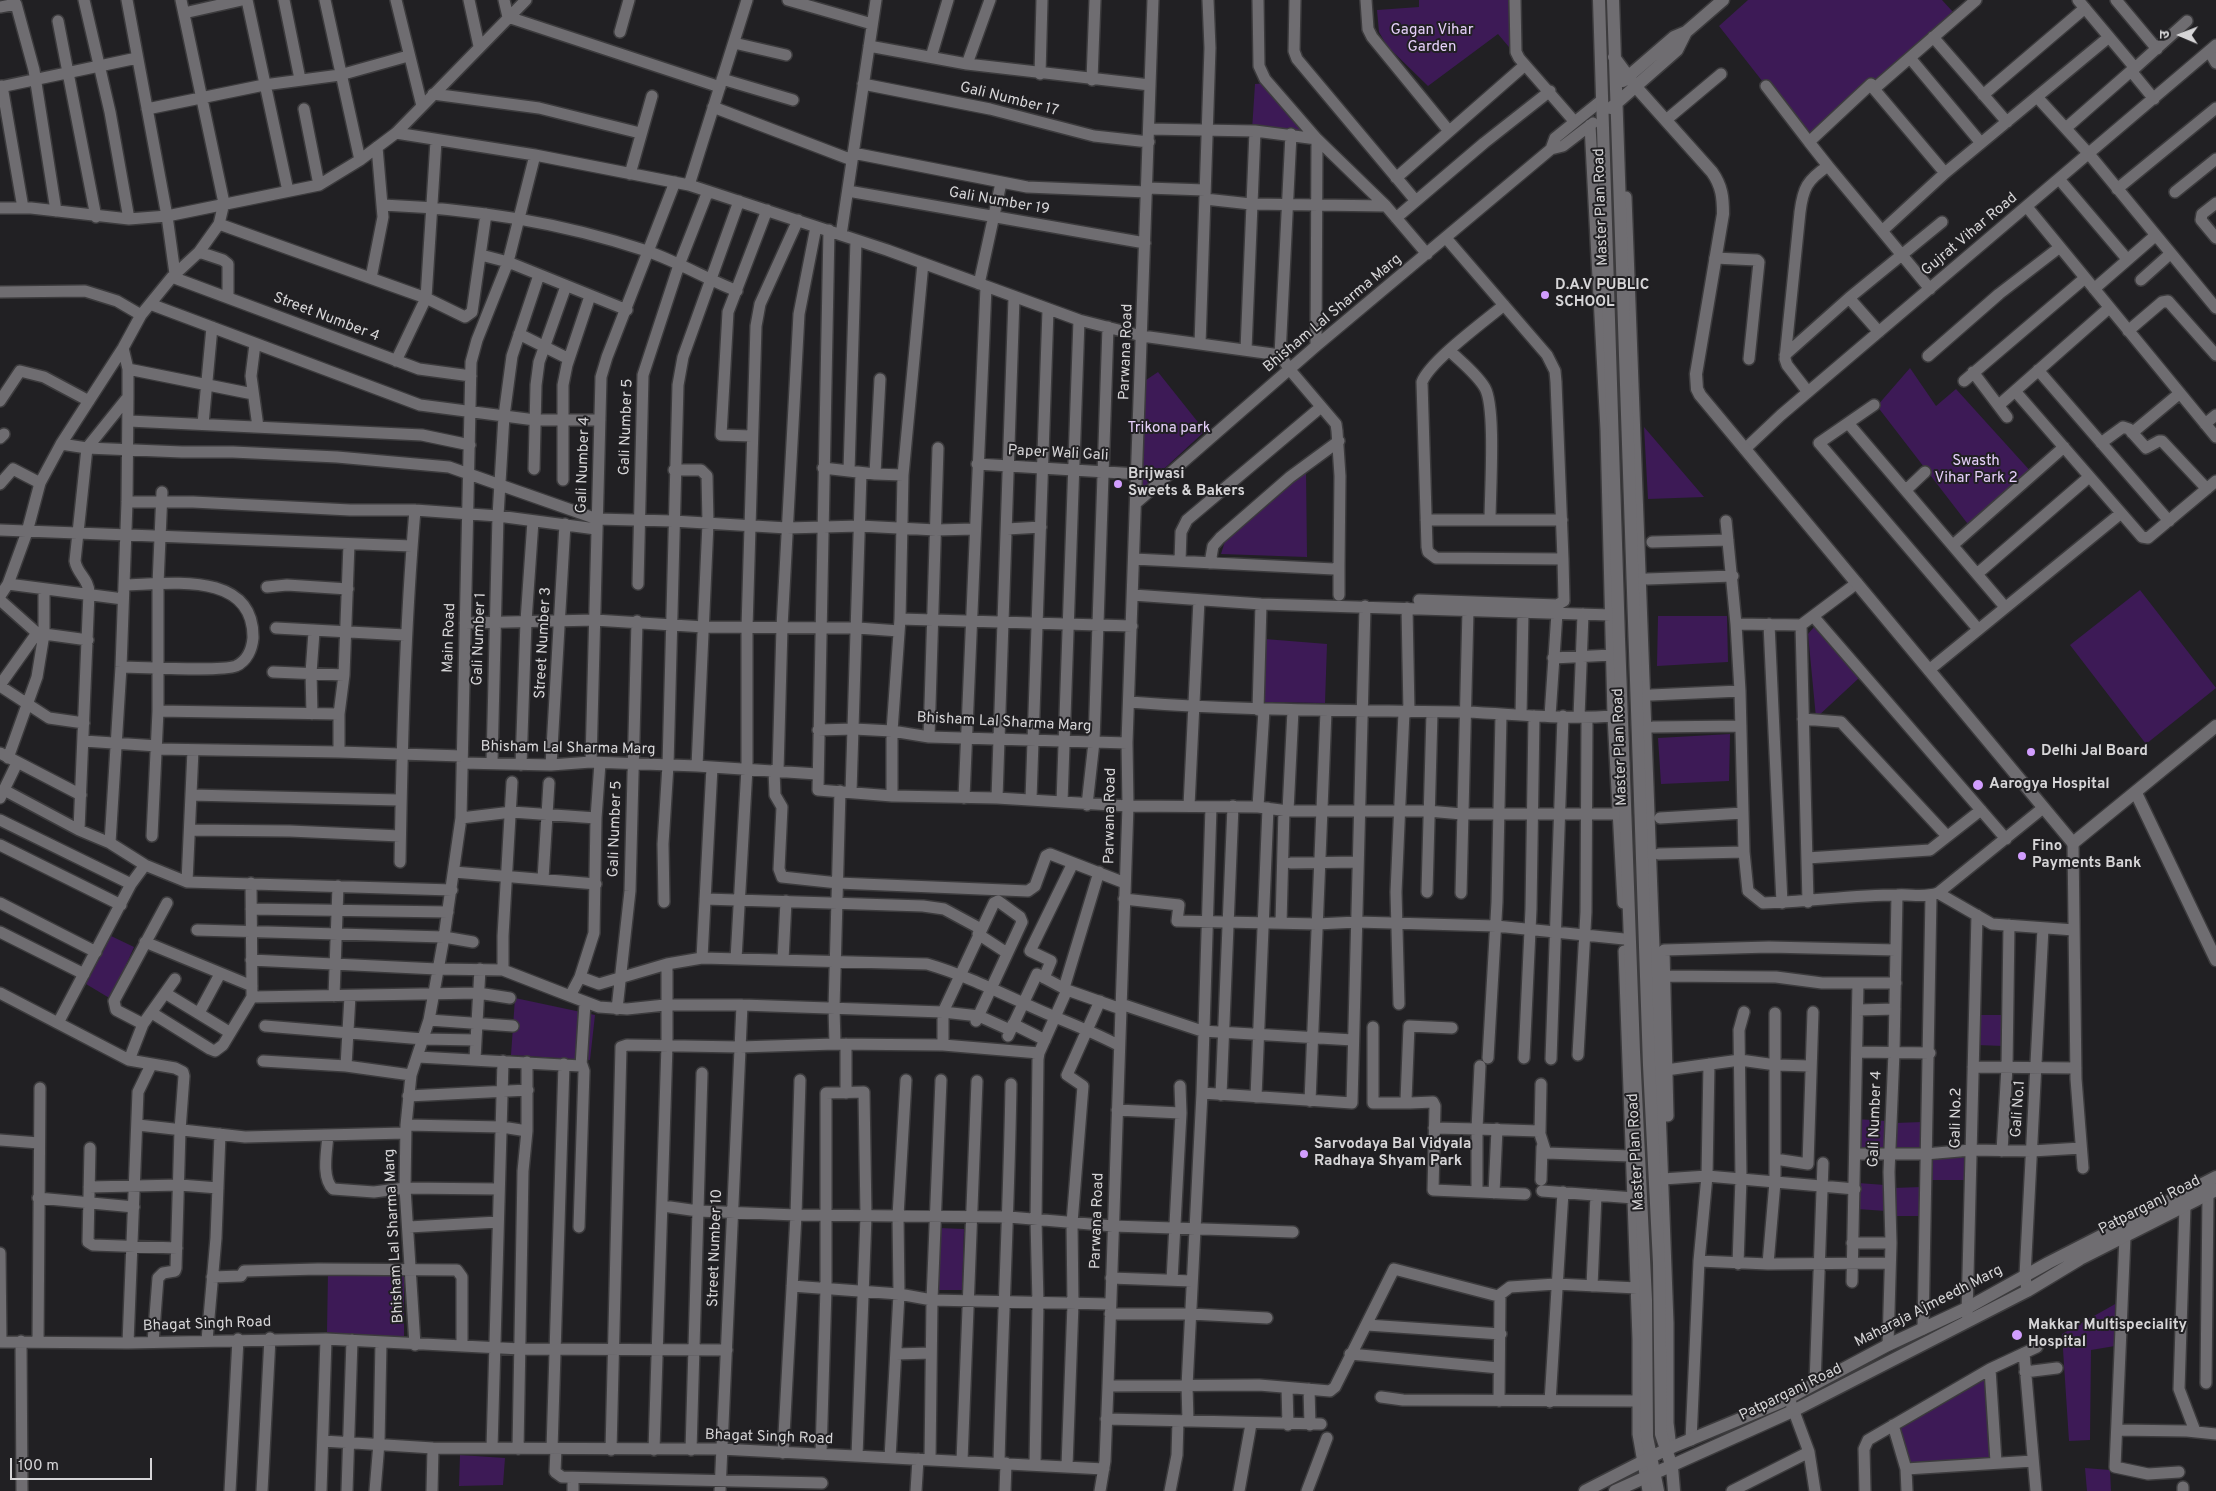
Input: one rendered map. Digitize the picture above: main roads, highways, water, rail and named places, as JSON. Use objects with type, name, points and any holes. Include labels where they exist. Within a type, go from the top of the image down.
[{"type":"main road","name":"Master Plan Road","points":[[1599,0],[1616,709],[1646,1300],[1647,1459],[1642,1481],[1658,1491]]},
{"type":"main road","name":"Master Plan Road","points":[[1613,0],[1615,88],[1618,103],[1649,1082],[1658,1256],[1661,1434],[1668,1449],[1674,1491]]},
{"type":"main road","points":[[1602,116],[1618,103],[1632,82],[1674,37],[1686,32],[1723,0]]},
{"type":"main road","points":[[1614,58],[1632,82],[1719,181],[1723,196],[1723,214],[1695,381],[1700,395],[2073,843],[2216,726]]},
{"type":"main road","points":[[1602,100],[1615,88],[1632,82]]},
{"type":"main road","points":[[2136,793],[2216,960]]},
{"type":"main road","name":"Maharaja Ajmeedh Marg","points":[[1647,1459],[1789,1398],[1888,1345],[1967,1308],[2216,1177]]},
{"type":"main road","name":"Patparganj Road","points":[[1615,1491],[1642,1481],[1795,1410],[2027,1291],[2125,1236],[2212,1192]]},
{"type":"main road","points":[[1585,1491],[1647,1459]]},
{"type":"place","name":"D.A.V PUBLIC SCHOOL","points":[[1545,295]]},
{"type":"place","name":"Brijwasi Sweets & Bakers","points":[[1118,484]]},
{"type":"place","name":"Delhi Jal Board","points":[[2031,752]]},
{"type":"place","name":"Aarogya Hospital","points":[[1978,785]]},
{"type":"place","name":"Fino Payments Bank","points":[[2022,856]]},
{"type":"place","name":"Sarvodaya Bal Vidyala Radhaya Shyam Park","points":[[1304,1154]]},
{"type":"place","name":"Makkar Multispeciality Hospital","points":[[2017,1335]]},
{"type":"park label","name":"Gagan Vihar Garden","points":[[1432,40]]},
{"type":"park label","name":"Trikona park","points":[[1169,429]]},
{"type":"park label","name":"Swasth Vihar Park 2","points":[[1976,470]]}]
